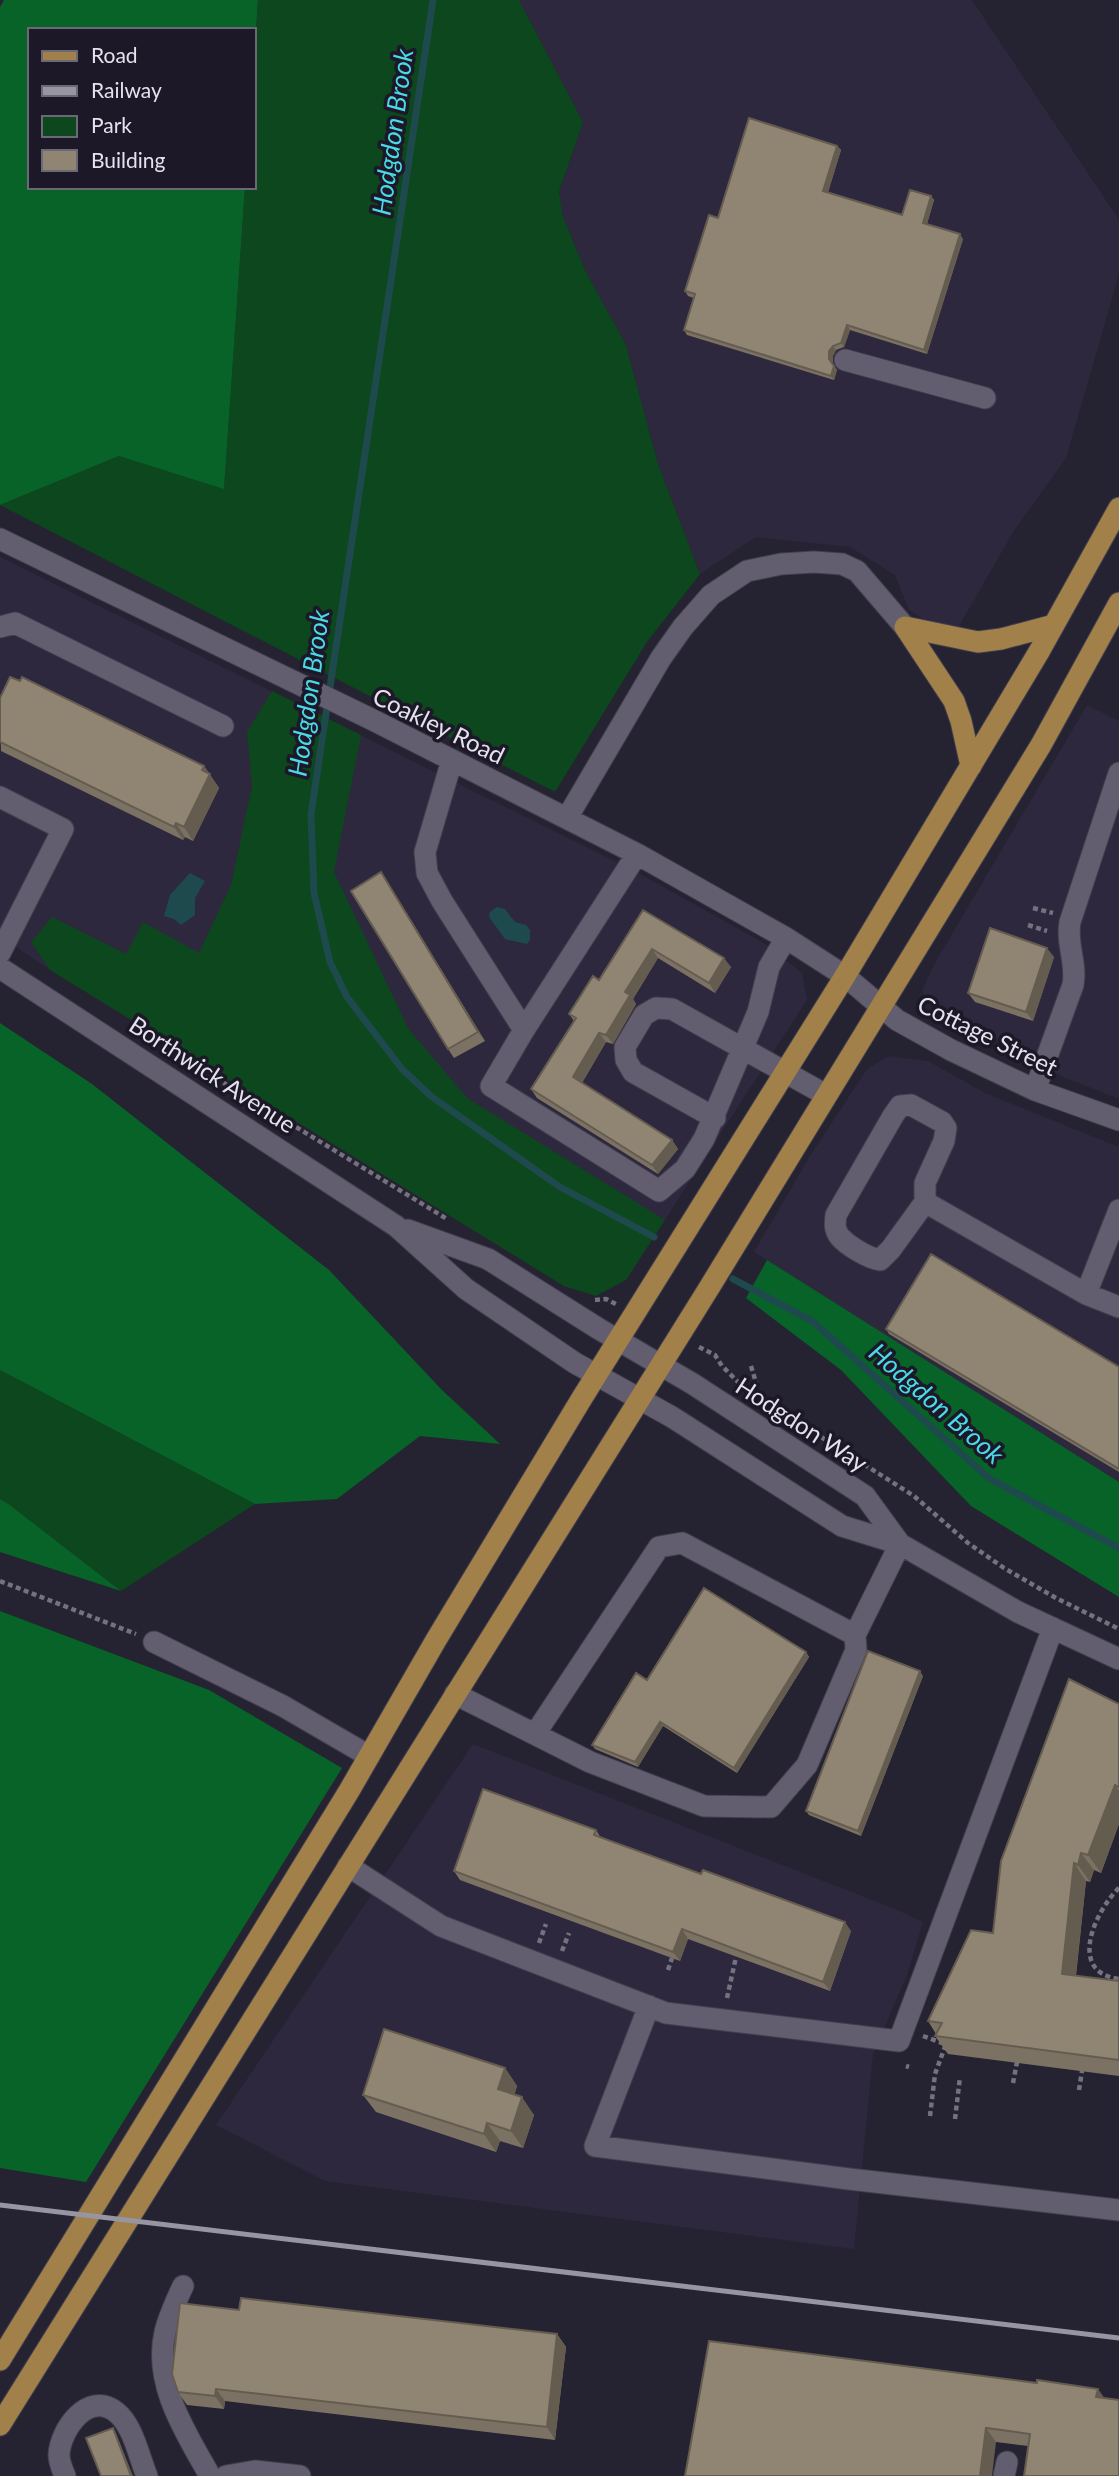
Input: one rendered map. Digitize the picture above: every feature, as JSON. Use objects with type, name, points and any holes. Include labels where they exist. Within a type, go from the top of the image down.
[{"type":"main road","points":[[0,2360],[369,1756],[596,1375],[845,976],[1054,625],[1119,509]]},
{"type":"main road","points":[[0,2425],[881,1007],[1041,745],[1119,603]]},
{"type":"main road","points":[[905,627],[946,638],[978,642],[1054,625]]},
{"type":"main road","points":[[905,627],[954,701],[971,766]]},
{"type":"street","points":[[845,360],[985,398]]},
{"type":"street","name":"Coakley Road","points":[[0,539],[373,720],[638,854],[786,938],[845,976]]},
{"type":"street","points":[[567,818],[661,658],[683,626],[711,595],[747,571],[781,564],[842,564],[857,571],[905,627]]},
{"type":"street","points":[[0,626],[15,623],[223,726]]},
{"type":"street","points":[[452,760],[425,852],[427,873],[524,1030]]},
{"type":"street","points":[[1035,1090],[1073,985],[1076,971],[1068,933],[1070,922],[1119,773]]},
{"type":"street","points":[[0,797],[63,829],[0,953]]},
{"type":"street","points":[[638,854],[491,1086],[659,1191],[685,1169],[715,1118],[758,1012],[769,967],[786,938]]},
{"type":"street","name":"Borthwick Avenue","points":[[0,968],[396,1226],[466,1289],[575,1363],[639,1399]]},
{"type":"street","name":"Cottage Street","points":[[845,976],[897,1020],[951,1050],[1035,1090],[1119,1120]]},
{"type":"street","points":[[715,1118],[633,1072],[626,1060],[625,1047],[644,1015],[656,1008],[672,1009],[826,1095]]},
{"type":"street","points":[[911,1105],[942,1122],[946,1128],[944,1141],[925,1183],[925,1202],[880,1260],[872,1259],[840,1237],[835,1228],[836,1215],[900,1107],[911,1105]]},
{"type":"street","points":[[925,1202],[1086,1294],[1119,1307]]},
{"type":"street","points":[[1086,1294],[1119,1210]]},
{"type":"street","name":"Borthwick Avenue","points":[[396,1226],[488,1259],[660,1365]]},
{"type":"street","name":"Hodgdon Way","points":[[660,1365],[865,1496],[900,1544]]},
{"type":"street","name":"Hodgdon Way","points":[[639,1399],[672,1417],[842,1526],[900,1544],[1018,1612],[1119,1659]]},
{"type":"street","points":[[535,1734],[659,1547],[682,1543],[855,1636]]},
{"type":"street","points":[[455,1694],[590,1762],[704,1806],[771,1807],[807,1765],[856,1650],[855,1636],[900,1544]]},
{"type":"street","points":[[348,1866],[441,1926],[666,2013],[899,2041],[1053,1628]]},
{"type":"street","points":[[154,1642],[284,1706],[369,1756]]},
{"type":"street","points":[[649,2006],[595,2146],[1119,2210]]},
{"type":"street","points":[[183,2286],[164,2334],[165,2386],[210,2476]]},
{"type":"street","points":[[65,2476],[58,2459],[65,2430],[77,2415],[89,2408],[103,2406],[117,2412],[127,2427],[146,2476]]},
{"type":"street","points":[[226,2476],[255,2471],[300,2476]]},
{"type":"path","points":[[197,1067],[449,1219]]},
{"type":"path","points":[[589,1300],[606,1299]]},
{"type":"path","points":[[715,1354],[733,1380],[743,1386]]},
{"type":"path","points":[[751,1366],[761,1399]]},
{"type":"path","points":[[752,1392],[773,1406]]},
{"type":"path","points":[[820,1436],[914,1496],[968,1544],[1004,1568],[1056,1598],[1119,1629]]},
{"type":"path","points":[[0,1581],[154,1642]]},
{"type":"path","points":[[1119,1888],[1099,1912],[1089,1947],[1094,1964],[1100,1971],[1119,1979]]},
{"type":"path","points":[[728,1984],[736,1957]]},
{"type":"path","points":[[667,1970],[672,1958]]},
{"type":"path","points":[[917,2034],[946,2042],[935,2074],[930,2116]]},
{"type":"path","points":[[1013,2083],[1017,2063]]},
{"type":"path","points":[[1079,2090],[1082,2071]]},
{"type":"path","points":[[955,2119],[960,2077]]},
{"type":"shaded area","points":[[519,0],[972,0],[1119,220],[1119,274],[1066,458],[1013,532],[958,628],[926,621],[909,610],[895,575],[850,547],[756,537],[700,574],[658,464],[626,345],[586,272],[563,217],[559,192],[583,122]]},
{"type":"shaded area","points":[[0,557],[633,870],[767,945],[802,973],[807,1000],[626,1280],[596,1296],[564,1286],[50,970],[0,936]]},
{"type":"shaded area","points":[[1087,705],[1119,721],[1119,1099],[1061,1076],[925,998],[922,991],[935,963]]},
{"type":"shaded area","points":[[190,873],[205,881],[195,898],[195,915],[181,925],[164,916],[170,895]]},
{"type":"shaded area","points":[[497,907],[505,909],[515,922],[526,925],[530,930],[527,944],[505,939],[489,917],[490,912]]},
{"type":"shaded area","points":[[889,1056],[928,1061],[985,1093],[1119,1147],[1119,1482],[754,1252],[810,1156],[867,1069]]},
{"type":"shaded area","points":[[473,1744],[923,1922],[907,1975],[873,2054],[854,2249],[325,2181],[216,2125]]},
{"type":"green space","points":[[4,0],[258,0],[256,28],[28,28],[28,189],[245,189],[224,489],[119,456],[0,505],[0,7]]},
{"type":"green space","points":[[258,0],[519,0],[583,122],[559,192],[563,217],[586,272],[626,345],[658,464],[700,574],[647,642],[555,792],[0,505],[119,456],[224,488],[245,189],[256,189]]},
{"type":"green space","points":[[272,691],[361,735],[334,872],[408,1028],[467,1098],[665,1220],[626,1280],[596,1296],[564,1286],[50,970],[31,942],[52,917],[126,954],[143,922],[199,953],[231,885],[252,786],[247,732]]},
{"type":"green space","points":[[0,1023],[92,1084],[329,1270],[442,1390],[500,1444],[420,1436],[337,1499],[255,1504],[0,1370]]},
{"type":"green space","points":[[767,1260],[1119,1482],[1119,1597],[971,1506],[841,1370],[746,1298]]},
{"type":"green space","points":[[0,1370],[255,1504],[121,1591],[0,1499]]},
{"type":"green space","points":[[0,1499],[10,1505],[121,1591],[0,1552]]},
{"type":"green space","points":[[0,1611],[209,1690],[342,1768],[86,2182],[0,2168]]},
{"type":"building","points":[[749,118],[837,146],[823,191],[902,215],[910,190],[931,196],[923,223],[960,234],[924,350],[847,325],[841,343],[829,351],[829,359],[834,366],[831,376],[684,330],[695,294],[685,291],[709,215],[718,218]]},
{"type":"building","points":[[10,677],[20,681],[22,677],[204,766],[202,770],[210,774],[184,827],[176,823],[174,827],[0,742],[0,698]]},
{"type":"building","points":[[381,872],[478,1032],[448,1049],[351,891]]},
{"type":"building","points":[[643,910],[724,958],[709,983],[652,949],[625,992],[630,995],[606,1035],[599,1033],[573,1077],[672,1140],[652,1165],[531,1089],[576,1018],[569,1014],[593,976],[599,980]]},
{"type":"building","points":[[990,928],[1047,948],[1026,1012],[968,993]]},
{"type":"building","points":[[931,1254],[1119,1367],[1119,1469],[886,1329]]},
{"type":"building","points":[[704,1588],[806,1652],[734,1768],[660,1722],[635,1762],[592,1745],[636,1673],[647,1680]]},
{"type":"building","points":[[868,1651],[920,1671],[858,1831],[806,1811]]},
{"type":"building","points":[[1069,1679],[1119,1704],[1119,1787],[1115,1785],[1088,1855],[1081,1853],[1078,1865],[1074,1863],[1062,1974],[1119,1981],[1119,2060],[935,2036],[942,2023],[928,2021],[971,1930],[993,1933],[1001,1861]]},
{"type":"building","points":[[483,1789],[596,1830],[594,1835],[701,1874],[703,1870],[845,1922],[823,1982],[682,1929],[673,1952],[454,1871]]},
{"type":"building","points":[[384,2029],[505,2068],[498,2089],[522,2097],[511,2131],[487,2123],[484,2134],[363,2095]]},
{"type":"building","points":[[241,2298],[557,2334],[547,2427],[216,2389],[215,2396],[178,2392],[172,2374],[180,2303],[239,2310]]},
{"type":"building","points":[[709,2341],[1098,2389],[1096,2397],[1119,2400],[1119,2476],[1024,2476],[1030,2434],[986,2428],[980,2476],[685,2476]]},
{"type":"building","points":[[113,2428],[131,2476],[101,2476],[86,2438]]},
{"type":"waterway","name":"Hodgdon Brook","points":[[433,0],[311,814],[314,893],[330,962],[347,997],[402,1069],[432,1097],[560,1187],[654,1237]]},
{"type":"waterway","name":"Hodgdon Brook","points":[[733,1279],[812,1321],[990,1479],[1119,1548]]},
{"type":"railway","points":[[0,2205],[1119,2338]]}]
